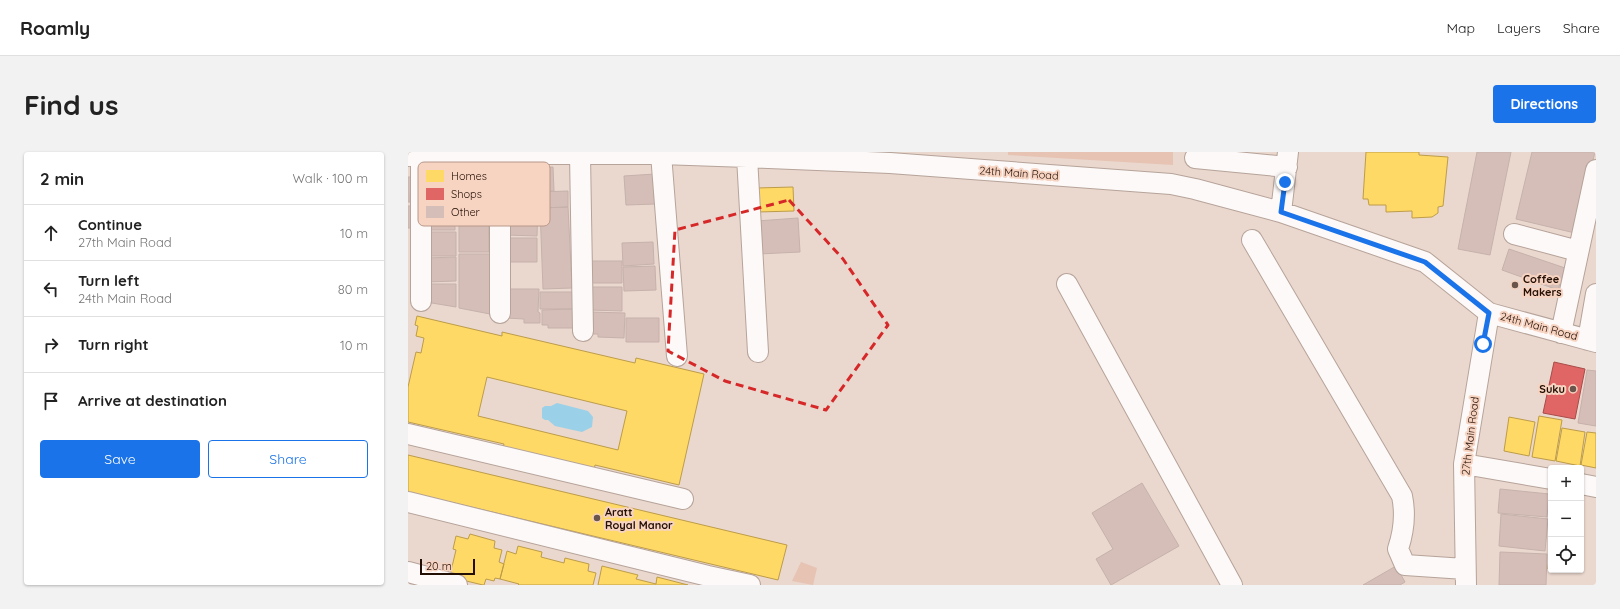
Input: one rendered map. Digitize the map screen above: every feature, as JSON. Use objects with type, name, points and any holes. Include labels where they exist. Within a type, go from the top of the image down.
[{"type":"street","name":"24th Main Road","points":[[414,155],[580,155],[626,153],[747,157],[811,156],[890,158],[1170,184],[1195,189],[1281,212],[1425,262],[1489,313],[1592,341]]},
{"type":"street","points":[[500,154],[500,162]]},
{"type":"street","points":[[661,154],[677,356]]},
{"type":"street","points":[[414,155],[421,301]]},
{"type":"street","points":[[580,155],[584,331]]},
{"type":"street","points":[[1195,189],[1195,155],[1287,160],[1281,212]]},
{"type":"street","points":[[747,157],[758,352]]},
{"type":"street","points":[[1562,333],[1596,170]]},
{"type":"street","points":[[500,226],[500,313]]},
{"type":"street","points":[[1514,234],[1578,251]]},
{"type":"street","points":[[1252,240],[1402,496],[1405,511],[1404,525],[1398,549],[1406,564],[1466,577]]},
{"type":"street","points":[[1067,284],[1232,585]]},
{"type":"street","points":[[1592,341],[1596,294]]},
{"type":"street","name":"27th Main Road","points":[[1466,577],[1464,464],[1489,313]]},
{"type":"street","points":[[408,434],[683,499]]},
{"type":"street","points":[[1464,464],[1548,478]]},
{"type":"street","points":[[1584,485],[1596,487]]},
{"type":"street","points":[[408,502],[750,585]]},
{"type":"street","points":[[408,572],[457,585]]},
{"type":"highlighted area","points":[[789,200],[843,259],[888,325],[826,410],[725,381],[668,351],[675,230]]},
{"type":"shaded area","points":[[1008,152],[1173,152],[1173,165],[1008,155]]},
{"type":"shaded area","points":[[801,562],[817,568],[813,585],[792,581]]},
{"type":"water","points":[[557,403],[588,411],[593,417],[592,427],[582,432],[555,426],[548,420],[542,418],[542,408]]},
{"type":"building: Homes","points":[[1366,152],[1419,152],[1419,155],[1448,157],[1443,206],[1438,207],[1438,213],[1432,217],[1412,218],[1412,211],[1386,212],[1386,205],[1369,205],[1368,199],[1363,199]]},
{"type":"building: Homes","points":[[793,187],[794,211],[758,212],[757,188]]},
{"type":"building: Homes","points":[[417,316],[502,336],[502,332],[635,363],[636,358],[704,374],[679,485],[595,465],[594,470],[503,449],[504,444],[408,422],[408,387],[416,352],[421,353],[424,338],[416,336],[418,326],[415,325]],"holes":[[[487,377],[627,411],[618,450],[478,416]]]},
{"type":"building: Homes","points":[[1539,416],[1562,420],[1555,461],[1532,457]]},
{"type":"building: Homes","points":[[1509,417],[1535,422],[1529,456],[1504,451]]},
{"type":"building: Homes","points":[[1562,428],[1585,432],[1580,465],[1556,461]]},
{"type":"building: Homes","points":[[1587,432],[1596,433],[1596,468],[1581,465]]},
{"type":"building: Homes","name":"Aratt Royal Manor","points":[[408,455],[787,545],[778,580],[408,492]]},
{"type":"building: Homes","points":[[470,534],[495,541],[494,548],[502,550],[499,562],[504,564],[500,579],[495,578],[494,581],[486,579],[483,585],[458,579],[450,575],[456,550],[453,549],[456,536],[468,539]]},
{"type":"building: Homes","points":[[518,546],[542,552],[541,557],[564,563],[565,558],[589,564],[588,571],[596,573],[593,585],[518,585],[519,584],[500,579],[507,551],[516,554]]},
{"type":"building: Homes","points":[[602,566],[638,575],[636,579],[656,584],[657,577],[688,585],[598,585]]},
{"type":"building: Shops","points":[[1554,362],[1585,369],[1575,419],[1543,413]]},
{"type":"building: Other","points":[[1477,152],[1511,152],[1490,255],[1458,249]]},
{"type":"building: Other","points":[[1532,152],[1595,152],[1575,233],[1516,219]]},
{"type":"building: Other","points":[[550,167],[553,167],[554,191],[550,191]]},
{"type":"building: Other","points":[[655,174],[656,204],[626,205],[624,176]]},
{"type":"building: Other","points":[[408,177],[411,177],[410,202],[408,202]]},
{"type":"building: Other","points":[[568,191],[568,207],[550,208],[550,192]]},
{"type":"building: Other","points":[[408,206],[412,206],[412,228],[408,228]]},
{"type":"building: Other","points":[[568,207],[572,288],[543,289],[541,226],[550,226],[550,208]]},
{"type":"building: Other","points":[[798,218],[800,252],[759,254],[757,221]]},
{"type":"building: Other","points":[[427,226],[455,226],[455,230],[427,230]]},
{"type":"building: Other","points":[[459,226],[489,226],[489,252],[459,252]]},
{"type":"building: Other","points":[[505,226],[537,226],[537,236],[505,235]]},
{"type":"building: Other","points":[[426,232],[456,232],[456,256],[427,256]]},
{"type":"building: Other","points":[[506,238],[537,238],[537,262],[505,262]]},
{"type":"building: Other","points":[[653,242],[654,264],[623,266],[622,243]]},
{"type":"building: Other","points":[[1509,249],[1565,268],[1558,290],[1502,270]]},
{"type":"building: Other","points":[[459,254],[490,254],[490,314],[459,308]]},
{"type":"building: Other","points":[[456,257],[456,281],[427,282],[426,258]]},
{"type":"building: Other","points":[[589,261],[622,261],[622,283],[589,283]]},
{"type":"building: Other","points":[[655,266],[656,290],[624,291],[623,267]]},
{"type":"building: Other","points":[[426,284],[456,284],[456,307],[426,302]]},
{"type":"building: Other","points":[[590,287],[622,287],[622,311],[590,310]]},
{"type":"building: Other","points":[[505,289],[539,289],[538,312],[540,313],[540,323],[524,323],[524,319],[506,318]]},
{"type":"building: Other","points":[[540,292],[573,292],[573,309],[540,309]]},
{"type":"building: Other","points":[[573,309],[573,328],[548,328],[548,325],[542,325],[542,310]]},
{"type":"building: Other","points":[[590,312],[625,313],[624,338],[598,337],[598,334],[589,334]]},
{"type":"building: Other","points":[[626,318],[659,318],[659,342],[626,342]]},
{"type":"building: Other","points":[[1587,370],[1596,371],[1596,426],[1578,423]]},
{"type":"building: Other","points":[[1142,483],[1179,546],[1111,585],[1096,559],[1113,549],[1092,513]]},
{"type":"building: Other","points":[[1500,489],[1548,494],[1547,517],[1498,513]]},
{"type":"building: Other","points":[[1501,514],[1548,519],[1545,551],[1499,546]]},
{"type":"building: Other","points":[[1500,552],[1547,554],[1546,585],[1499,585]]},
{"type":"building: Other","points":[[1396,566],[1405,582],[1400,585],[1363,585]]},
{"type":"place","name":"Coffee Makers","points":[[1515,285]]},
{"type":"place","name":"Suku","points":[[1573,389]]},
{"type":"place","name":"Aratt Royal Manor","points":[[597,518]]},
{"type":"route","points":[[1285,182],[1281,212],[1425,262],[1489,313],[1483,344]]}]
